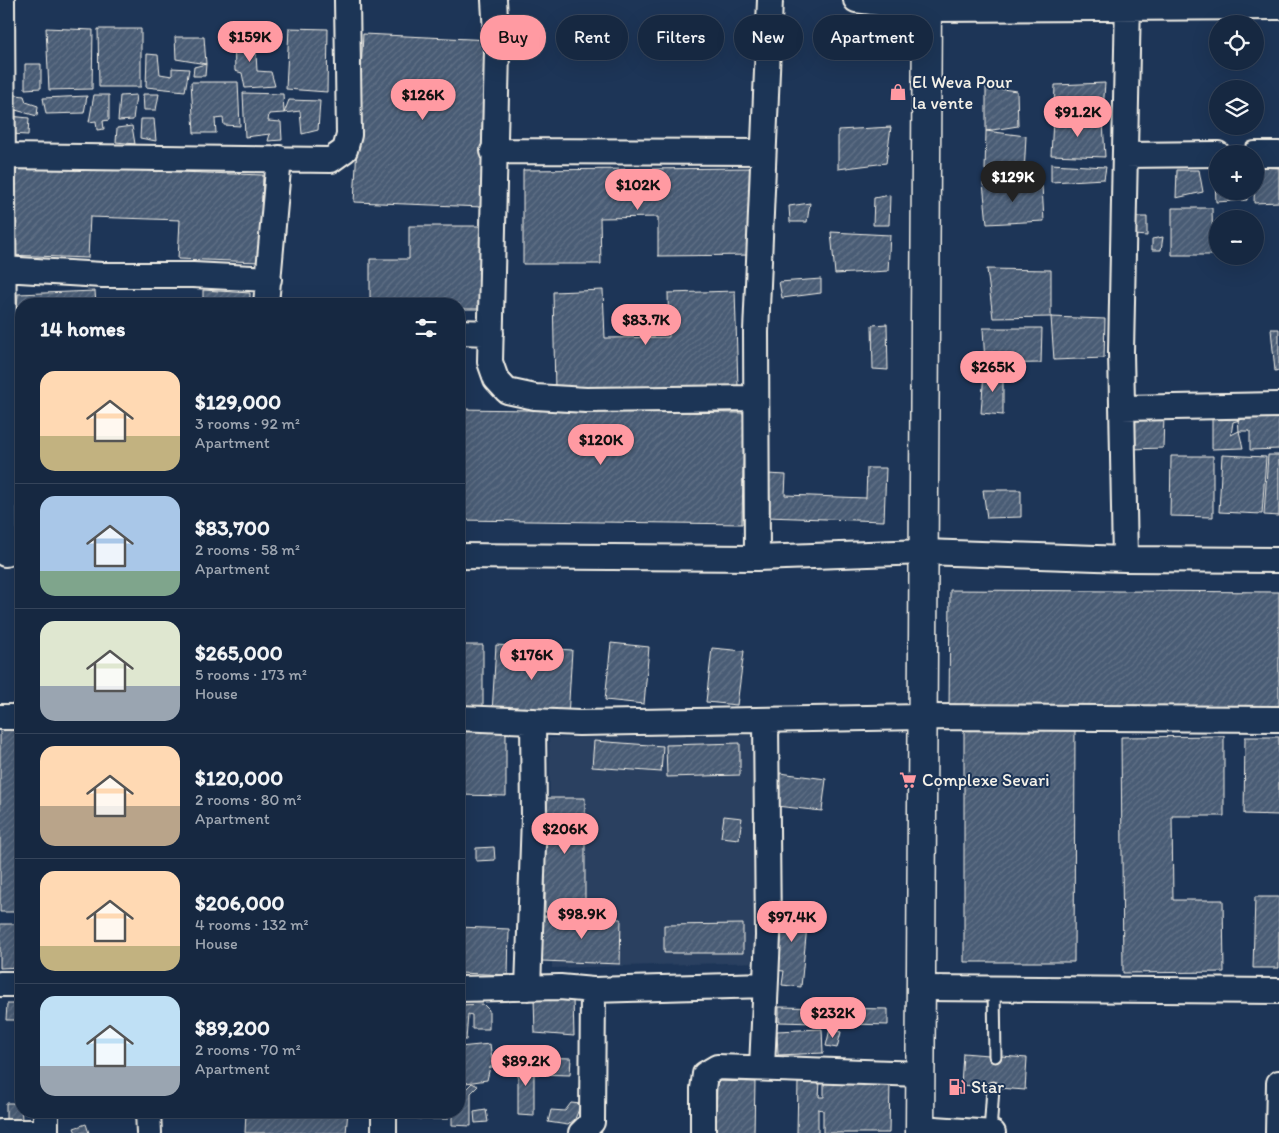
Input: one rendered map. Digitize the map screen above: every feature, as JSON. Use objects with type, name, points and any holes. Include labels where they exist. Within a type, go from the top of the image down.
[{"type":"main road","points":[[920,1131],[927,4]]},
{"type":"street","points":[[2,0],[3,269],[13,389],[9,554]]},
{"type":"street","points":[[3,156],[331,160],[345,150],[349,135],[347,0]]},
{"type":"street","points":[[494,0],[497,50],[493,151],[490,362],[496,379],[507,391],[536,397],[586,400],[756,398]]},
{"type":"street","points":[[757,558],[756,332],[770,0]]},
{"type":"street","points":[[856,0],[927,4],[1279,7]]},
{"type":"street","points":[[1124,559],[1122,408],[1128,5]]},
{"type":"street","points":[[493,151],[763,152]]},
{"type":"street","points":[[1126,155],[1209,154]]},
{"type":"street","points":[[1264,154],[1279,154]]},
{"type":"street","points":[[267,298],[279,158]]},
{"type":"street","points":[[3,269],[102,275],[193,275],[269,279]]},
{"type":"street","points":[[465,332],[491,333]]},
{"type":"street","points":[[1122,408],[1279,405]]},
{"type":"street","points":[[465,556],[757,558],[924,552],[1124,559],[1279,560]]},
{"type":"street","points":[[0,717],[15,717]]},
{"type":"street","points":[[465,718],[579,723],[922,717],[1279,719]]},
{"type":"street","points":[[528,988],[534,817],[533,721]]},
{"type":"street","points":[[762,1067],[768,936],[766,721]]},
{"type":"street","points":[[0,984],[15,984]]},
{"type":"street","points":[[465,989],[593,990],[765,985]]},
{"type":"street","points":[[921,988],[1279,991]]},
{"type":"street","points":[[581,1133],[592,1122],[593,990]]},
{"type":"street","points":[[703,1133],[703,1089],[706,1074],[718,1067],[762,1067],[920,1074]]},
{"type":"street","points":[[1278,1133],[1279,1083]]},
{"type":"street","points":[[0,1132],[46,1133],[46,1118]]},
{"type":"street","points":[[148,1118],[149,1133]]},
{"type":"street","points":[[384,1118],[384,1133]]},
{"type":"street","points":[[920,1131],[992,1133]]},
{"type":"lane","points":[[994,989],[995,1056]]},
{"type":"lane","points":[[992,1133],[993,1088]]},
{"type":"shaded area","points":[[757,735],[761,962],[552,968],[549,738]]},
{"type":"building","points":[[46,28],[93,30],[92,89],[49,90]]},
{"type":"building","points":[[289,28],[328,29],[327,92],[286,89]]},
{"type":"building","points":[[98,29],[141,29],[141,87],[99,87]]},
{"type":"building","points":[[363,34],[480,39],[480,60],[490,60],[483,207],[354,202]]},
{"type":"building","points":[[234,35],[255,36],[257,71],[271,72],[275,86],[245,88],[242,73],[235,71]]},
{"type":"building","points":[[175,37],[204,37],[206,64],[176,59]]},
{"type":"building","points":[[147,54],[158,55],[160,74],[172,76],[172,68],[189,69],[185,91],[146,87]]},
{"type":"building","points":[[25,64],[41,64],[41,88],[25,89]]},
{"type":"building","points":[[206,64],[205,76],[193,76],[194,67]]},
{"type":"building","points":[[191,82],[238,82],[240,126],[224,125],[223,118],[215,119],[216,133],[194,133]]},
{"type":"building","points":[[1105,83],[1103,110],[1054,115],[1055,85]]},
{"type":"building","points":[[986,87],[1017,91],[1018,126],[986,131]]},
{"type":"building","points":[[243,93],[283,94],[284,113],[269,114],[268,121],[281,122],[282,140],[268,141],[270,134],[245,137]]},
{"type":"building","points":[[10,94],[24,96],[26,102],[38,106],[37,116],[12,109]]},
{"type":"building","points":[[143,94],[159,94],[156,110],[144,110]]},
{"type":"building","points":[[94,95],[109,95],[109,120],[103,121],[104,129],[97,130],[96,121],[89,122]]},
{"type":"building","points":[[136,95],[133,120],[118,121],[120,96]]},
{"type":"building","points":[[87,96],[84,113],[46,114],[43,98]]},
{"type":"building","points":[[289,100],[320,101],[318,130],[302,134],[300,111],[284,113]]},
{"type":"building","points":[[10,116],[29,118],[28,135],[8,134]]},
{"type":"building","points":[[141,119],[154,119],[156,141],[140,138]]},
{"type":"building","points":[[1053,120],[1103,121],[1105,157],[1051,155]]},
{"type":"building","points":[[132,126],[135,144],[116,142],[117,128]]},
{"type":"building","points":[[891,127],[886,163],[838,169],[838,130]]},
{"type":"building","points":[[986,131],[1026,136],[1024,174],[985,170]]},
{"type":"building","points":[[1051,164],[1106,167],[1104,179],[1051,182]]},
{"type":"building","points":[[12,166],[263,175],[260,262],[178,259],[180,220],[90,217],[88,258],[8,255]]},
{"type":"building","points":[[1264,167],[1279,168],[1279,202],[1254,203],[1254,200],[1264,200]]},
{"type":"building","points":[[754,168],[755,255],[658,256],[658,217],[600,218],[601,264],[523,264],[523,170]]},
{"type":"building","points":[[1177,170],[1199,170],[1203,192],[1176,198]]},
{"type":"building","points":[[983,183],[1042,186],[1044,221],[987,224]]},
{"type":"building","points":[[890,195],[889,225],[873,225],[874,198]]},
{"type":"building","points":[[1216,200],[1247,200],[1216,202]]},
{"type":"building","points":[[810,203],[807,222],[790,222],[789,206]]},
{"type":"building","points":[[1172,208],[1212,208],[1212,210],[1209,210],[1209,255],[1172,255]]},
{"type":"building","points":[[1134,217],[1147,217],[1147,236],[1134,235]]},
{"type":"building","points":[[409,226],[483,226],[483,309],[465,309],[465,298],[370,298],[370,259],[409,259]]},
{"type":"building","points":[[831,232],[890,235],[888,271],[835,274]]},
{"type":"building","points":[[1163,237],[1161,250],[1152,250],[1152,239]]},
{"type":"building","points":[[987,269],[1051,270],[1051,317],[993,318]]},
{"type":"building","points":[[821,279],[821,293],[782,298],[779,282]]},
{"type":"building","points":[[203,290],[250,293],[250,298],[203,298]]},
{"type":"building","points":[[603,290],[605,338],[669,337],[668,293],[735,291],[738,386],[555,392],[553,292]]},
{"type":"building","points":[[95,291],[96,298],[18,298],[18,294]]},
{"type":"building","points":[[1051,317],[1105,319],[1104,358],[1054,360]]},
{"type":"building","points":[[887,324],[888,370],[873,369],[872,325]]},
{"type":"building","points":[[983,328],[1042,328],[1041,363],[985,364]]},
{"type":"building","points":[[1271,329],[1279,329],[1279,370],[1275,371]]},
{"type":"building","points":[[15,341],[15,373],[13,373]]},
{"type":"building","points":[[1003,371],[1003,415],[981,413],[984,372]]},
{"type":"building","points":[[1242,406],[1243,419],[1233,422],[1231,435],[1239,431],[1243,448],[1212,449],[1212,415]]},
{"type":"building","points":[[465,409],[744,413],[742,524],[465,520]]},
{"type":"building","points":[[1252,412],[1279,417],[1279,449],[1250,450],[1250,431],[1239,431],[1238,419],[1251,419]]},
{"type":"building","points":[[1133,416],[1164,416],[1163,448],[1130,449]]},
{"type":"building","points":[[1222,455],[1266,457],[1262,514],[1219,512]]},
{"type":"building","points":[[1268,455],[1279,455],[1279,516],[1264,515]]},
{"type":"building","points":[[1171,456],[1213,456],[1213,517],[1170,516]]},
{"type":"building","points":[[867,468],[886,468],[884,521],[766,517],[768,474],[786,475],[785,495],[866,498]]},
{"type":"building","points":[[983,490],[1021,490],[1021,517],[987,518]]},
{"type":"building","points":[[950,590],[1279,592],[1279,712],[949,711]]},
{"type":"building","points":[[611,643],[649,647],[644,704],[605,700]]},
{"type":"building","points":[[465,645],[483,645],[483,714],[465,714]]},
{"type":"building","points":[[496,645],[572,650],[568,717],[492,713]]},
{"type":"building","points":[[712,648],[744,651],[737,705],[706,702]]},
{"type":"building","points":[[15,727],[15,912],[0,912],[0,728]]},
{"type":"building","points":[[465,729],[506,730],[506,796],[465,795]]},
{"type":"building","points":[[964,730],[1075,730],[1074,962],[964,962]]},
{"type":"building","points":[[1224,736],[1224,816],[1172,816],[1173,900],[1223,900],[1224,972],[1123,973],[1121,737]]},
{"type":"building","points":[[1245,737],[1279,737],[1279,815],[1244,814]]},
{"type":"building","points":[[594,741],[663,746],[661,772],[592,767]]},
{"type":"building","points":[[740,743],[740,775],[667,777],[666,745]]},
{"type":"building","points":[[780,773],[826,779],[822,811],[776,806]]},
{"type":"building","points":[[545,798],[585,798],[585,912],[545,912]]},
{"type":"building","points":[[724,816],[742,818],[739,839],[721,837]]},
{"type":"building","points":[[494,847],[495,860],[476,861],[476,848]]},
{"type":"building","points":[[1255,897],[1279,897],[1279,968],[1253,968]]},
{"type":"building","points":[[781,903],[809,906],[801,987],[782,985],[784,971],[774,970]]},
{"type":"building","points":[[543,916],[621,919],[620,964],[542,961]]},
{"type":"building","points":[[0,924],[15,924],[15,967],[0,968]]},
{"type":"building","points":[[743,924],[743,953],[664,953],[664,925]]},
{"type":"building","points":[[465,927],[509,929],[508,975],[465,973]]},
{"type":"building","points":[[534,998],[573,999],[574,1036],[535,1033]]},
{"type":"building","points":[[7,1004],[15,1004],[15,1020],[6,1020]]},
{"type":"building","points":[[483,1004],[489,1010],[489,1029],[472,1029],[472,1015],[468,1014],[466,1040],[465,1040],[465,1005]]},
{"type":"building","points":[[779,1007],[888,1009],[888,1025],[779,1022]]},
{"type":"building","points":[[822,1029],[823,1053],[778,1055],[777,1031]]},
{"type":"building","points":[[830,1029],[841,1032],[837,1048],[826,1046]]},
{"type":"building","points":[[490,1044],[492,1059],[511,1059],[509,1067],[490,1067],[487,1080],[465,1083],[465,1046]]},
{"type":"building","points":[[963,1053],[1027,1058],[1025,1090],[961,1085]]},
{"type":"building","points":[[533,1057],[571,1058],[570,1075],[533,1074]]},
{"type":"building","points":[[518,1059],[534,1059],[534,1116],[518,1115]]},
{"type":"building","points":[[717,1081],[755,1082],[754,1133],[716,1133]]},
{"type":"building","points":[[798,1081],[820,1082],[819,1097],[824,1097],[824,1081],[890,1082],[889,1133],[823,1133],[823,1110],[818,1109],[818,1133],[797,1133]]},
{"type":"building","points":[[472,1083],[478,1086],[471,1093],[471,1126],[452,1125],[452,1118],[465,1118],[465,1090]]},
{"type":"building","points":[[6,1103],[15,1103],[15,1118],[22,1118],[22,1120],[6,1120]]},
{"type":"building","points":[[571,1103],[581,1104],[575,1119],[568,1125],[548,1122],[551,1110],[565,1111]]},
{"type":"building","points":[[486,1110],[488,1122],[475,1123],[474,1112]]},
{"type":"building","points":[[246,1118],[347,1118],[346,1133],[245,1133]]},
{"type":"building","points":[[426,1118],[448,1118],[448,1119]]},
{"type":"building","points":[[86,1124],[89,1133],[76,1133],[74,1128]]},
{"type":"place","name":"El Weva Pour la vente","points":[[898,92]]},
{"type":"place","name":"Complexe Sevari","points":[[908,780]]},
{"type":"place","name":"Star","points":[[957,1087]]}]
